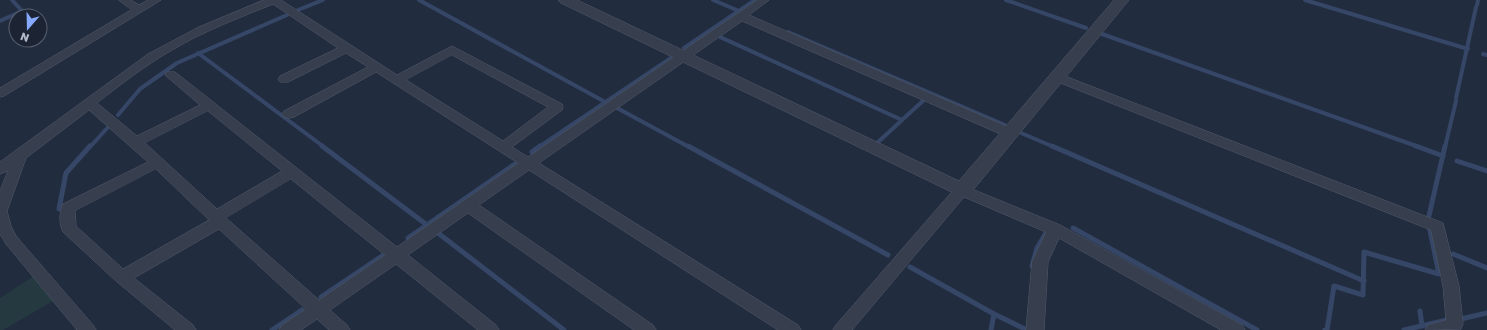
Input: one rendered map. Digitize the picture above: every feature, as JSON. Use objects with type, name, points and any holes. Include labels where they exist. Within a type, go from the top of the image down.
[{"type":"street","points":[[124,0],[139,10]]},
{"type":"street","points":[[0,93],[156,0]]},
{"type":"street","points":[[246,0],[256,7]]},
{"type":"street","points":[[0,169],[20,156],[137,66],[173,44],[274,0],[346,48],[792,330]]},
{"type":"street","points":[[566,0],[962,190],[1055,229],[1236,330]]},
{"type":"street","points":[[288,330],[764,0]]},
{"type":"street","points":[[842,330],[1122,0]]},
{"type":"street","points":[[741,16],[1010,132]]},
{"type":"street","points":[[284,79],[346,48]]},
{"type":"street","points":[[397,80],[452,50],[557,107],[503,147]]},
{"type":"street","points":[[289,114],[377,67]]},
{"type":"street","points":[[171,75],[490,330]]},
{"type":"street","points":[[1056,77],[1438,226],[1451,286],[1455,324],[1434,330]]},
{"type":"street","points":[[89,103],[136,142],[218,219],[341,330]]},
{"type":"street","points":[[136,142],[209,106]]},
{"type":"street","points":[[20,156],[0,212],[3,226],[11,240],[87,330]]},
{"type":"street","points":[[157,163],[68,208],[68,228],[122,277],[187,330]]},
{"type":"street","points":[[122,277],[292,172]]},
{"type":"street","points":[[468,205],[647,330]]},
{"type":"street","points":[[1036,330],[1040,262],[1055,229]]},
{"type":"green space","points":[[34,276],[53,301],[3,330],[0,330],[0,298]]},
{"type":"waterway","points":[[0,21],[22,11],[12,0]]},
{"type":"waterway","points":[[298,10],[323,0]]},
{"type":"waterway","points":[[419,0],[605,102]]},
{"type":"waterway","points":[[713,0],[739,11]]},
{"type":"waterway","points":[[739,11],[755,0]]},
{"type":"waterway","points":[[1006,0],[1086,28]]},
{"type":"waterway","points":[[1305,0],[1467,49]]},
{"type":"waterway","points":[[1477,5],[1478,0]]},
{"type":"waterway","points":[[1467,49],[1476,7]]},
{"type":"waterway","points":[[684,48],[739,11]]},
{"type":"waterway","points":[[199,54],[287,15]]},
{"type":"waterway","points":[[788,32],[1005,125]]},
{"type":"waterway","points":[[1102,34],[1419,147]]},
{"type":"waterway","points":[[720,37],[902,120]]},
{"type":"waterway","points":[[1456,98],[1467,49]]},
{"type":"waterway","points":[[118,115],[140,89],[177,63],[199,54]]},
{"type":"waterway","points":[[199,54],[324,147]]},
{"type":"waterway","points":[[1483,54],[1487,55]]},
{"type":"waterway","points":[[605,102],[671,58]]},
{"type":"waterway","points":[[902,120],[924,100]]},
{"type":"waterway","points":[[1445,147],[1456,101]]},
{"type":"waterway","points":[[539,147],[605,102]]},
{"type":"waterway","points":[[617,108],[689,147]]},
{"type":"waterway","points":[[876,144],[902,120]]},
{"type":"waterway","points":[[90,147],[110,125]]},
{"type":"waterway","points":[[1021,133],[1054,147]]},
{"type":"waterway","points":[[59,209],[66,173],[90,146]]},
{"type":"waterway","points":[[322,146],[427,225]]},
{"type":"waterway","points":[[532,152],[540,146]]},
{"type":"waterway","points":[[688,146],[888,255]]},
{"type":"waterway","points":[[1052,146],[1363,281]]},
{"type":"waterway","points":[[1416,146],[1443,156]]},
{"type":"waterway","points":[[1443,156],[1445,146]]},
{"type":"waterway","points":[[1428,220],[1443,156]]},
{"type":"waterway","points":[[1457,161],[1487,171]]},
{"type":"waterway","points":[[427,225],[515,164]]},
{"type":"waterway","points":[[408,238],[427,225]]},
{"type":"waterway","points":[[1363,281],[1364,252],[1439,274],[1429,226]]},
{"type":"waterway","points":[[1073,228],[1257,330]]},
{"type":"waterway","points":[[438,233],[564,330]]},
{"type":"waterway","points":[[1032,266],[1037,248],[1046,233]]},
{"type":"waterway","points":[[321,297],[385,254]]},
{"type":"waterway","points":[[1453,254],[1487,268]]},
{"type":"waterway","points":[[910,267],[994,314]]},
{"type":"waterway","points":[[1325,330],[1327,330],[1334,286],[1363,295],[1363,281]]},
{"type":"waterway","points":[[272,330],[302,310]]},
{"type":"waterway","points":[[1420,311],[1422,326]]},
{"type":"waterway","points":[[1461,319],[1487,313]]},
{"type":"waterway","points":[[991,330],[994,314]]},
{"type":"waterway","points":[[994,314],[1027,330]]},
{"type":"waterway","points":[[1422,326],[1447,320]]},
{"type":"waterway","points":[[1404,330],[1422,326]]}]
